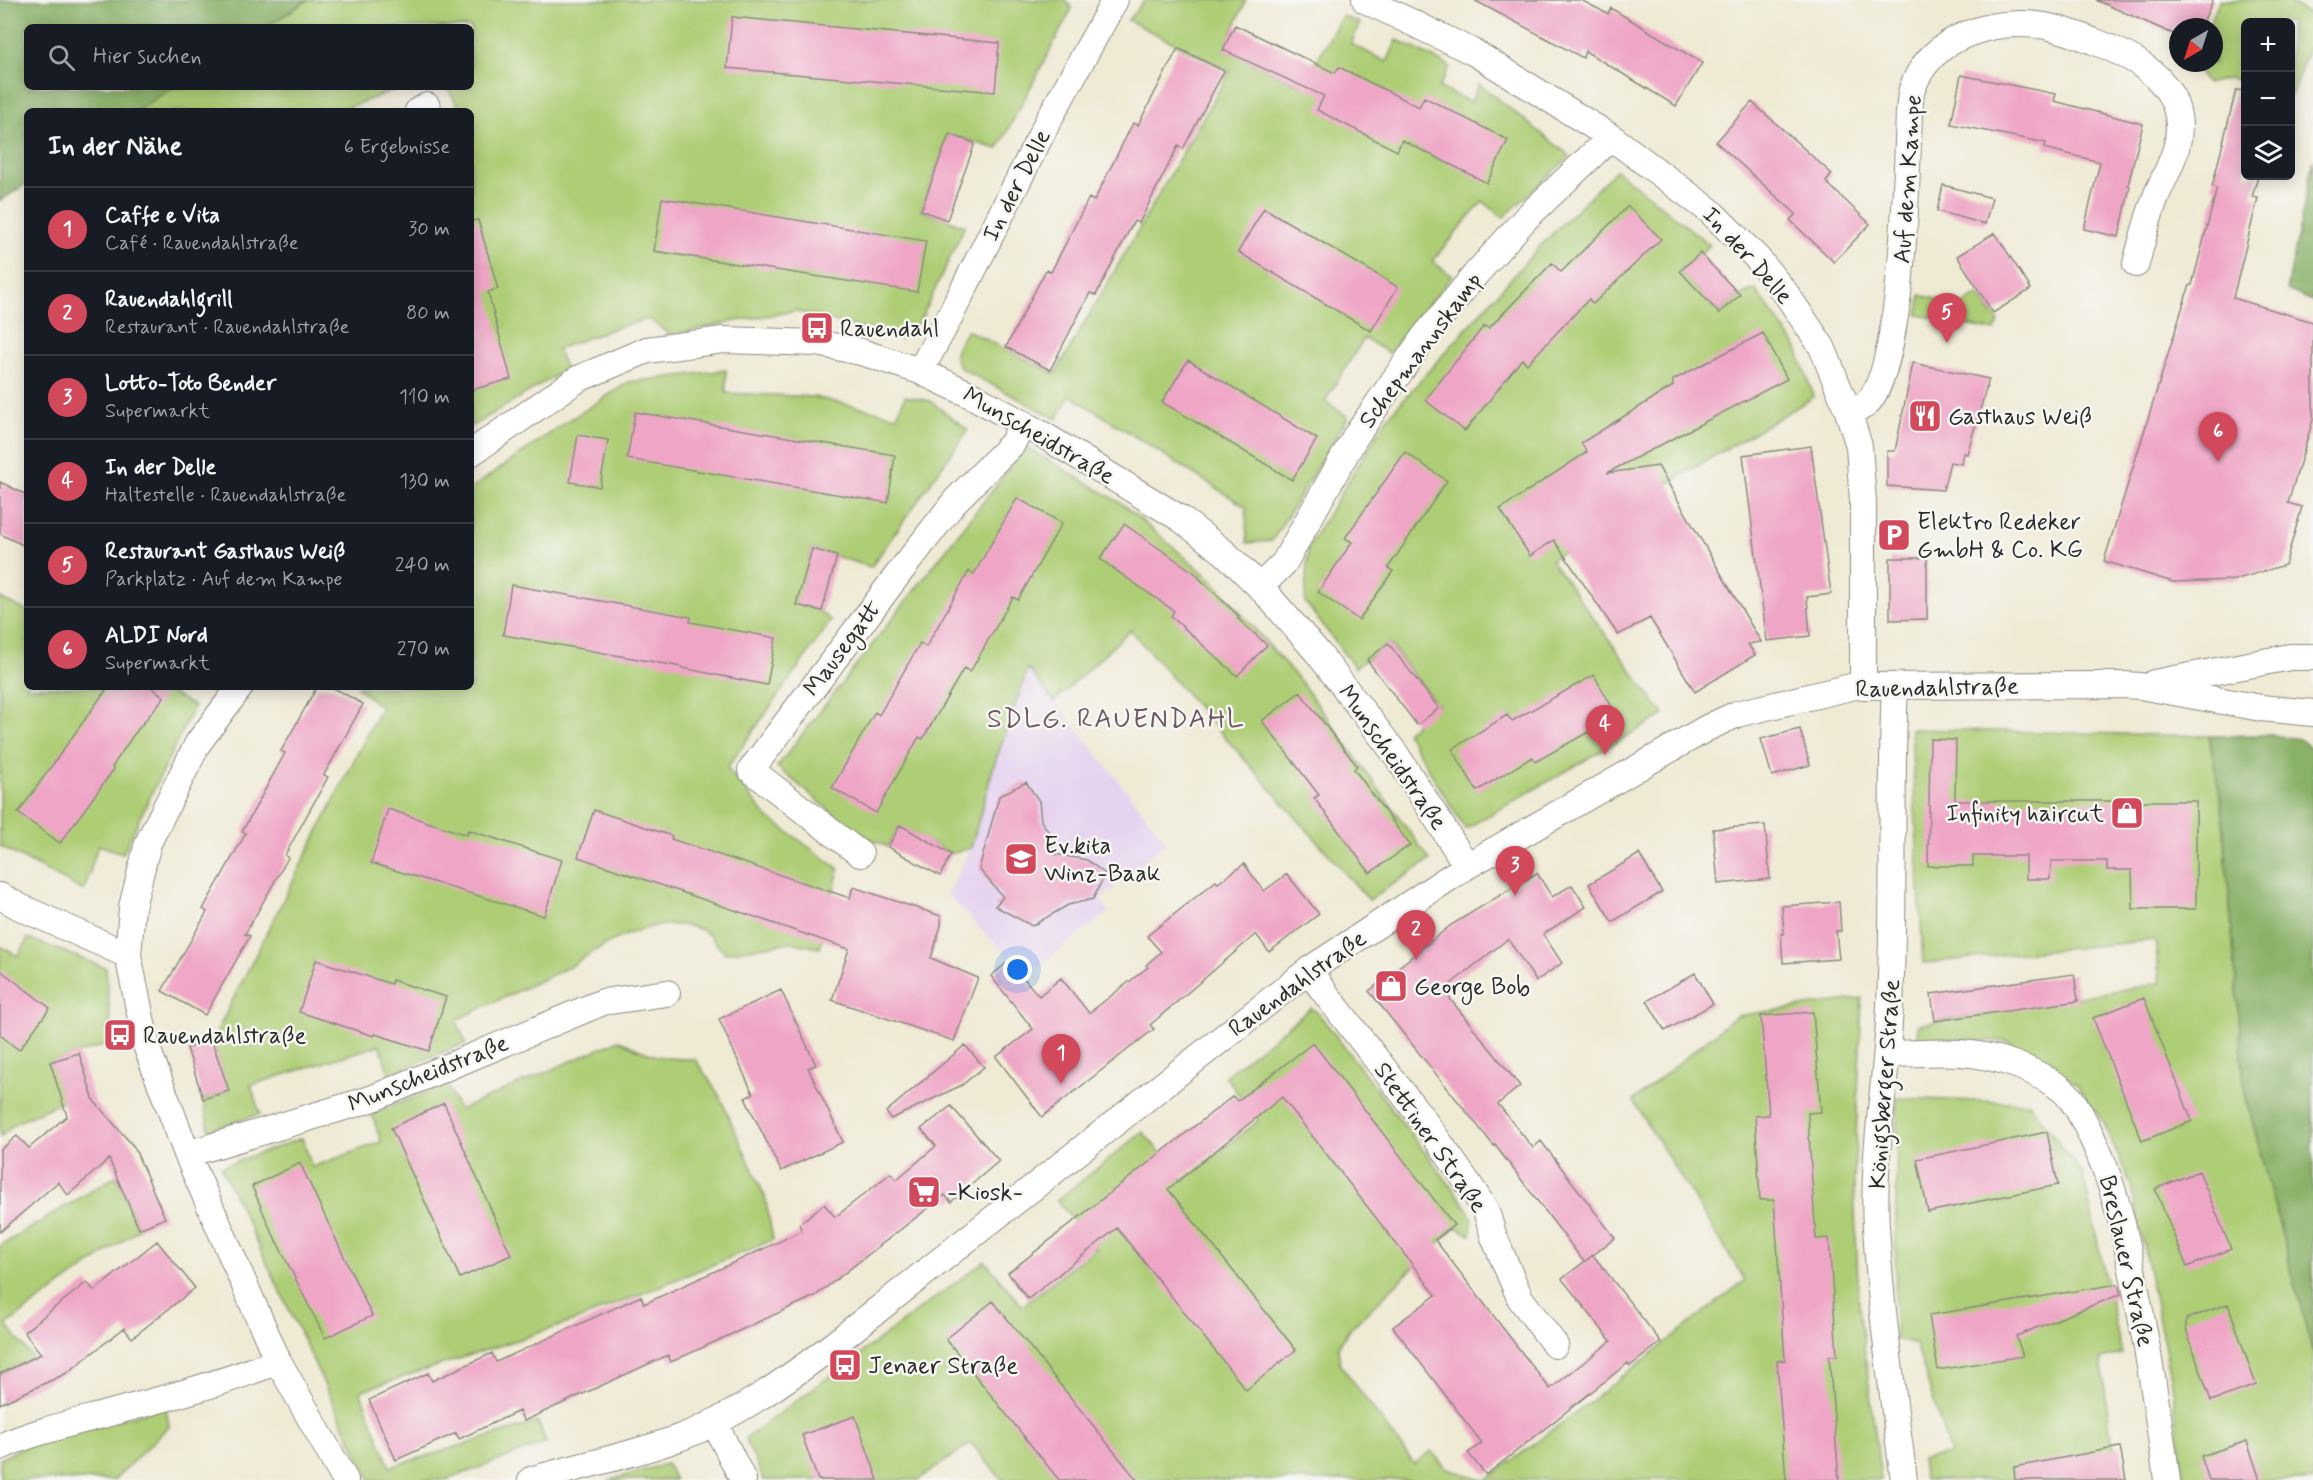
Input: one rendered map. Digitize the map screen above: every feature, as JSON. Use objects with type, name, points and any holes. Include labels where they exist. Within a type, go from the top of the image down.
[{"type":"street","name":"In der Delle","points":[[920,371],[1049,119],[1115,0]]},
{"type":"street","name":"In der Delle","points":[[1365,0],[1475,52],[1611,137],[1699,200],[1758,259],[1787,296],[1822,347],[1848,411],[1859,446],[1863,502],[1863,686]]},
{"type":"street","name":"Auf dem Kampe","points":[[1848,411],[1865,405],[1877,388],[1891,335],[1902,254],[1908,112],[1912,91],[1929,61],[1958,37],[1989,27],[2045,26],[2092,41],[2134,59],[2156,77],[2171,96],[2178,117],[2177,146],[2172,164],[2154,203],[2136,264]]},
{"type":"street","name":"Schepmannskamp","points":[[1260,587],[1284,563],[1355,437],[1424,337],[1475,275],[1526,219],[1611,137]]},
{"type":"street","name":"Munscheidstraße","points":[[474,451],[578,379],[647,350],[723,340],[818,343],[861,352],[920,371],[1023,423],[1181,519],[1225,553],[1260,587],[1318,653],[1397,756],[1467,866]]},
{"type":"street","name":"Mausegatt","points":[[860,854],[751,770],[956,500],[1012,444],[1023,423]]},
{"type":"street","name":"Rauendahlstraße","points":[[531,1480],[677,1439],[714,1422],[774,1387],[824,1351],[1309,969],[1467,866],[1707,728],[1737,714],[1863,686],[2140,686],[2301,657],[2313,643]]},
{"type":"street","name":"Königsberger Straße","points":[[1896,686],[1888,1054],[1878,1144],[1876,1224],[1883,1314],[1904,1480]]},
{"type":"street","name":"Rauendahlstraße","points":[[2140,686],[2261,708],[2313,713]]},
{"type":"street","points":[[238,690],[198,742],[148,843],[132,907],[128,955],[147,1048],[187,1154],[278,1361],[345,1480]]},
{"type":"street","points":[[0,896],[22,909],[128,955]]},
{"type":"street","name":"Stettiner Straße","points":[[1309,969],[1422,1118],[1470,1186],[1486,1211],[1494,1237],[1520,1298],[1555,1345]]},
{"type":"street","name":"Munscheidstraße","points":[[187,1154],[371,1099],[603,1002],[667,993]]},
{"type":"street","name":"Breslauer Straße","points":[[1888,1054],[1963,1053],[2010,1063],[2039,1075],[2059,1087],[2082,1116],[2103,1158],[2116,1196],[2152,1372],[2167,1480]]},
{"type":"street","points":[[0,1447],[30,1434],[187,1392],[278,1361]]},
{"type":"street","points":[[714,1422],[743,1480]]},
{"type":"shaded area","points":[[1028,668],[1167,841],[1100,900],[1109,912],[1027,975],[947,895],[971,848],[993,768]]},
{"type":"green space","points":[[0,0],[308,0],[271,24],[24,24],[24,90],[168,90],[141,108],[24,108],[24,185],[0,201]]},
{"type":"green space","points":[[308,0],[1065,0],[1072,8],[998,149],[949,135],[921,210],[965,226],[918,325],[902,339],[796,311],[670,335],[649,319],[615,328],[557,349],[566,369],[474,425],[474,108],[459,108],[449,90],[474,90],[474,24],[271,24]]},
{"type":"green space","points":[[1145,0],[1246,0],[1224,50],[1302,86],[1342,16],[1360,23],[1351,44],[1387,62],[1397,40],[1450,66],[1439,88],[1471,102],[1479,84],[1570,156],[1503,218],[1483,201],[1432,261],[1452,276],[1389,353],[1364,338],[1325,401],[1348,417],[1272,541],[1247,543],[1246,507],[1070,395],[1057,419],[962,369],[955,354],[967,330],[1055,374],[1230,71],[1128,20]]},
{"type":"green space","points":[[2219,0],[2285,0],[2313,16],[2313,35],[2295,86],[2295,18],[2241,18],[2241,81],[2230,78],[2207,84],[2200,72],[2223,72],[2223,18],[2212,18]]},
{"type":"green space","points":[[168,90],[394,90],[347,108],[141,108]]},
{"type":"green space","points":[[2313,159],[2313,301],[2287,290]]},
{"type":"green space","points":[[1616,170],[1710,245],[1680,271],[1719,313],[1740,295],[1755,289],[1796,346],[1814,397],[1636,502],[1551,560],[1664,715],[1465,829],[1406,732],[1439,707],[1389,643],[1355,668],[1305,602],[1308,547],[1387,418],[1539,247]]},
{"type":"green space","points":[[1920,295],[1963,305],[1978,295],[1999,322],[1995,331],[1918,315]]},
{"type":"green space","points":[[726,370],[726,393],[814,397],[897,416],[905,396],[930,401],[968,430],[871,567],[812,549],[797,604],[818,610],[831,621],[727,768],[766,816],[839,869],[820,948],[790,942],[725,953],[705,932],[685,926],[650,927],[633,932],[600,947],[571,966],[456,1020],[466,1043],[389,1074],[380,1045],[251,1085],[260,1114],[209,1130],[203,1099],[228,1091],[212,1041],[381,707],[361,690],[474,690],[474,487],[566,422],[629,382]]},
{"type":"green space","points":[[1026,447],[1121,503],[1211,579],[1301,682],[1430,860],[1369,900],[1130,630],[1054,702],[1028,668],[993,768],[971,848],[951,854],[900,826],[888,847],[855,831],[777,767]]},
{"type":"green space","points":[[0,598],[24,610],[24,690],[165,690],[194,706],[123,853],[98,845],[84,891],[0,846]]},
{"type":"green space","points":[[1911,729],[2209,736],[2222,807],[2245,1093],[2313,1354],[2313,1480],[2184,1480],[2172,1382],[2131,1186],[2104,1123],[2077,1084],[2007,1041],[1917,1040],[1918,1025],[2160,983],[2155,940],[1923,963]]},
{"type":"green space","points":[[2272,735],[2299,739],[2313,749],[2313,1354],[2245,1093],[2222,807],[2209,736]]},
{"type":"green space","points":[[28,938],[106,968],[112,1043],[51,1062],[63,1101],[16,1123],[0,1137],[0,946],[18,956]]},
{"type":"green space","points":[[1862,998],[1854,1185],[1859,1306],[1881,1480],[1486,1480],[1745,1280],[1633,1101],[1736,1016]]},
{"type":"green space","points":[[1311,1008],[1319,1014],[1460,1198],[1472,1217],[1471,1235],[1455,1227],[1348,1331],[1338,1348],[1340,1364],[1414,1464],[1431,1451],[1447,1469],[1485,1480],[1002,1480],[971,1443],[918,1480],[764,1480],[745,1439],[985,1261],[1022,1306],[1096,1248],[1057,1200],[1143,1132],[1184,1180],[1258,1121],[1225,1076]]},
{"type":"green space","points":[[619,1040],[655,1056],[695,1059],[719,1095],[765,1197],[773,1240],[575,1321],[360,1391],[390,1467],[538,1422],[546,1443],[446,1480],[370,1480],[221,1167],[302,1138],[312,1167],[381,1142],[372,1114],[447,1084],[459,1110]]},
{"type":"green space","points":[[1897,1098],[2029,1103],[2083,1174],[2122,1354],[2101,1359],[2111,1439],[2127,1480],[1924,1480],[1921,1459],[1950,1454],[1916,1344],[1895,1339]]},
{"type":"green space","points":[[116,1176],[139,1229],[6,1325],[33,1358],[0,1374],[0,1246]]},
{"type":"green space","points":[[166,1407],[169,1426],[114,1480],[0,1480],[0,1459],[32,1443]]},
{"type":"green space","points":[[667,1464],[675,1480],[608,1480]]},
{"type":"building","points":[[1474,0],[1581,0],[1608,14],[1611,8],[1702,63],[1676,106],[1585,51],[1583,58]]},
{"type":"building","points":[[2096,0],[2213,0],[2205,18],[2169,18],[2169,32]]},
{"type":"building","points":[[732,17],[999,43],[995,92],[727,68]]},
{"type":"building","points":[[1235,25],[1335,73],[1339,67],[1419,107],[1424,97],[1508,140],[1487,183],[1402,140],[1397,151],[1317,110],[1324,96],[1223,50]]},
{"type":"building","points":[[1178,48],[1224,71],[1183,149],[1178,146],[1139,223],[1134,221],[1096,295],[1090,293],[1050,370],[1006,347],[1046,270],[1051,272],[1089,198],[1094,201],[1133,123],[1138,125]]},
{"type":"building","points":[[1961,75],[2056,94],[2054,101],[2143,124],[2128,185],[2130,186],[2119,237],[2084,229],[2100,162],[2044,148],[2046,143],[1951,124]]},
{"type":"building","points":[[2236,90],[2241,90],[2241,180],[2257,180],[2252,197],[2258,198],[2233,298],[2313,322],[2313,420],[2288,503],[2302,507],[2285,565],[2234,580],[2173,582],[2104,561],[2186,296],[2192,285],[2217,188],[2212,187]]},
{"type":"building","points":[[1752,102],[1832,174],[1826,182],[1870,224],[1834,262],[1790,220],[1796,214],[1716,142]]},
{"type":"building","points":[[949,134],[975,143],[947,220],[921,210]]},
{"type":"building","points":[[1943,185],[1992,198],[1985,224],[1937,211]]},
{"type":"building","points":[[662,198],[926,241],[917,292],[654,251]]},
{"type":"building","points":[[1628,206],[1661,239],[1593,304],[1589,299],[1527,364],[1522,359],[1465,431],[1425,400],[1484,326],[1489,328],[1552,263],[1561,272]]},
{"type":"building","points":[[1264,208],[1398,287],[1371,331],[1238,252]]},
{"type":"building","points":[[478,220],[498,289],[488,292],[511,379],[474,389],[474,221]]},
{"type":"building","points":[[1995,233],[2031,289],[1993,313],[1957,256]]},
{"type":"building","points":[[1700,253],[1740,295],[1719,313],[1680,271]]},
{"type":"building","points":[[1763,333],[1787,379],[1607,473],[1658,466],[1761,642],[1748,644],[1755,655],[1695,692],[1650,618],[1618,635],[1554,540],[1530,556],[1500,509],[1587,452],[1581,443],[1673,386],[1673,380]]},
{"type":"building","points":[[1188,360],[1317,439],[1292,480],[1162,402]]},
{"type":"building","points":[[1913,363],[1989,379],[1967,454],[1963,453],[1961,464],[1950,462],[1943,490],[1887,486],[1887,451],[1895,451]]},
{"type":"building","points":[[635,412],[895,455],[888,503],[627,459]]},
{"type":"building","points":[[578,435],[608,440],[600,487],[570,482]]},
{"type":"building","points":[[1811,446],[1831,594],[1807,597],[1810,636],[1767,641],[1743,455]]},
{"type":"building","points":[[1405,452],[1447,481],[1388,568],[1393,571],[1359,620],[1318,592],[1352,542],[1345,538]]},
{"type":"building","points":[[0,482],[24,494],[24,546],[0,534]]},
{"type":"building","points":[[1017,498],[1062,523],[1018,600],[1013,597],[970,672],[964,668],[923,739],[919,737],[876,813],[832,788],[875,712],[879,715],[920,643],[926,647],[969,571],[974,574]]},
{"type":"building","points":[[1124,524],[1199,576],[1239,616],[1237,618],[1267,645],[1237,676],[1171,616],[1174,611],[1100,559]]},
{"type":"building","points":[[812,549],[837,556],[822,611],[796,605]]},
{"type":"building","points":[[1890,558],[1927,558],[1927,619],[1890,620]]},
{"type":"building","points":[[511,585],[691,617],[690,622],[776,638],[767,685],[682,667],[503,635]]},
{"type":"building","points":[[1388,643],[1439,708],[1417,725],[1367,660]]},
{"type":"building","points":[[1594,675],[1617,716],[1535,762],[1532,757],[1477,791],[1452,749],[1507,715],[1512,721]]},
{"type":"building","points":[[106,690],[155,690],[164,697],[132,737],[112,767],[114,769],[60,843],[18,813]]},
{"type":"building","points":[[315,690],[337,690],[363,704],[324,775],[328,777],[285,855],[288,858],[245,934],[250,936],[205,1015],[162,991],[207,912],[203,909],[246,833],[242,832],[285,753],[281,751]]},
{"type":"building","points":[[1300,692],[1357,766],[1354,769],[1410,845],[1370,873],[1314,798],[1319,795],[1262,721]]},
{"type":"building","points":[[1800,729],[1810,765],[1772,776],[1761,739]]},
{"type":"building","points":[[1930,739],[1956,740],[1955,801],[2196,801],[2196,909],[2133,909],[2132,870],[2107,870],[2107,861],[2051,861],[2050,879],[2026,879],[2026,856],[1973,856],[1973,866],[1928,866]]},
{"type":"building","name":"Ev.kita Winz-Baak","points":[[1026,782],[1039,801],[1041,821],[1051,835],[1055,854],[1087,860],[1105,874],[1093,899],[1068,905],[1032,926],[995,906],[1003,897],[979,869],[999,796]]},
{"type":"building","points":[[388,809],[467,835],[468,830],[562,860],[544,916],[371,863]]},
{"type":"building","points":[[594,810],[672,836],[671,839],[850,898],[853,887],[941,916],[941,926],[931,958],[978,978],[954,1041],[832,1000],[849,949],[578,857]]},
{"type":"building","points":[[900,825],[951,854],[940,876],[888,847]]},
{"type":"building","points":[[1765,825],[1770,879],[1718,884],[1713,829]]},
{"type":"building","points":[[1639,854],[1662,892],[1612,922],[1589,884]]},
{"type":"building","points":[[1244,864],[1264,891],[1287,874],[1319,914],[1269,952],[1256,934],[1150,1025],[1154,1029],[1042,1117],[996,1057],[1033,1029],[991,976],[1009,961],[1039,996],[1061,978],[1089,1013],[1148,967],[1146,965],[1161,952],[1147,936],[1216,881],[1218,883]]},
{"type":"building","points":[[1537,873],[1552,897],[1572,885],[1586,907],[1543,934],[1562,963],[1536,981],[1508,939],[1443,990],[1520,1086],[1498,1104],[1533,1148],[1541,1141],[1615,1238],[1584,1262],[1495,1145],[1369,991],[1451,925]]},
{"type":"building","points":[[1839,902],[1841,931],[1836,931],[1839,959],[1783,963],[1782,906]]},
{"type":"building","points":[[316,960],[391,984],[392,980],[446,997],[429,1051],[299,1012]]},
{"type":"building","points":[[0,970],[50,1008],[19,1050],[0,1035]]},
{"type":"building","points":[[1695,973],[1713,1004],[1665,1031],[1647,1001]]},
{"type":"building","points":[[2074,974],[2078,1001],[1935,1021],[1931,994]]},
{"type":"building","points":[[781,990],[816,1065],[808,1068],[843,1142],[781,1171],[745,1098],[753,1094],[719,1019]]},
{"type":"building","points":[[2144,998],[2192,1121],[2142,1141],[2093,1018]]},
{"type":"building","points":[[1813,1012],[1821,1112],[1808,1113],[1810,1152],[1816,1239],[1829,1238],[1837,1356],[1829,1356],[1839,1480],[1786,1480],[1777,1361],[1785,1360],[1774,1200],[1760,1200],[1755,1116],[1769,1115],[1761,1016]]},
{"type":"building","points":[[212,1041],[229,1091],[203,1099],[187,1048]]},
{"type":"building","points":[[1313,1043],[1454,1225],[1435,1240],[1550,1389],[1611,1341],[1562,1279],[1593,1255],[1661,1342],[1630,1366],[1628,1363],[1486,1475],[1468,1453],[1482,1443],[1393,1327],[1436,1295],[1282,1097],[1168,1189],[1296,1350],[1246,1390],[1117,1228],[1028,1299],[1008,1273],[1233,1096],[1237,1101]]},
{"type":"building","points":[[965,1045],[984,1067],[962,1085],[891,1119],[886,1112]]},
{"type":"building","points":[[79,1053],[94,1101],[134,1147],[165,1218],[139,1229],[109,1159],[68,1195],[58,1182],[0,1232],[0,1150],[17,1136],[29,1148],[67,1116],[50,1062]]},
{"type":"building","points":[[444,1103],[511,1255],[460,1278],[391,1128]]},
{"type":"building","points":[[951,1106],[999,1161],[951,1202],[945,1195],[815,1296],[671,1362],[668,1355],[524,1421],[519,1411],[459,1439],[456,1433],[396,1460],[369,1400],[428,1373],[432,1381],[492,1353],[496,1362],[641,1296],[644,1304],[802,1231],[799,1224],[824,1204],[835,1217],[891,1173],[896,1180],[936,1146],[921,1129]]},
{"type":"building","points":[[2047,1132],[2058,1185],[1928,1212],[1917,1159]]},
{"type":"building","points":[[300,1163],[372,1316],[325,1338],[269,1226],[252,1186]]},
{"type":"building","points":[[2199,1171],[2231,1249],[2187,1267],[2155,1189]]},
{"type":"building","points":[[157,1241],[195,1288],[132,1338],[124,1328],[67,1373],[0,1404],[0,1374],[41,1354],[24,1332],[87,1282],[94,1291]]},
{"type":"building","points":[[2118,1284],[2121,1294],[2016,1336],[2023,1356],[1938,1370],[1929,1315]]},
{"type":"building","points":[[993,1301],[1137,1480],[1059,1480],[946,1339]]},
{"type":"building","points":[[2228,1304],[2256,1385],[2211,1401],[2186,1329],[2186,1319]]},
{"type":"building","points":[[855,1416],[878,1480],[818,1480],[802,1435]]},
{"type":"building","points":[[2247,1441],[2260,1480],[2209,1480],[2201,1456]]},
{"type":"building","points":[[2120,1447],[2126,1480],[2015,1480],[2014,1467]]},
{"type":"place","name":"Rauendahl","points":[[817,328]]},
{"type":"place","name":"Restaurant Gasthaus Weiß","points":[[1947,343]]},
{"type":"place","name":"Gasthaus Weiß","points":[[1925,416]]},
{"type":"place","name":"ALDI Nord","points":[[2218,462]]},
{"type":"place","name":"Elektro Redeker GmbH & Co. KG","points":[[1894,535]]},
{"type":"place","name":"In der Delle","points":[[1605,755]]},
{"type":"place","name":"Infinity haircut","points":[[2127,813]]},
{"type":"place","name":"Ev.kita Winz-Baak","points":[[1021,859]]},
{"type":"place","name":"Lotto-Toto Bender","points":[[1515,896]]},
{"type":"place","name":"Rauendahlgrill","points":[[1416,960]]},
{"type":"place","name":"George Bob","points":[[1391,986]]},
{"type":"place","name":"Rauendahlstraße","points":[[120,1035]]},
{"type":"place","name":"Caffe e Vita","points":[[1061,1084]]},
{"type":"place","name":"-Kiosk-","points":[[924,1192]]},
{"type":"place","name":"Jenaer Straße","points":[[845,1365]]},
{"type":"district","name":"SDLG. RAUENDAHL","points":[[1116,718]]}]
